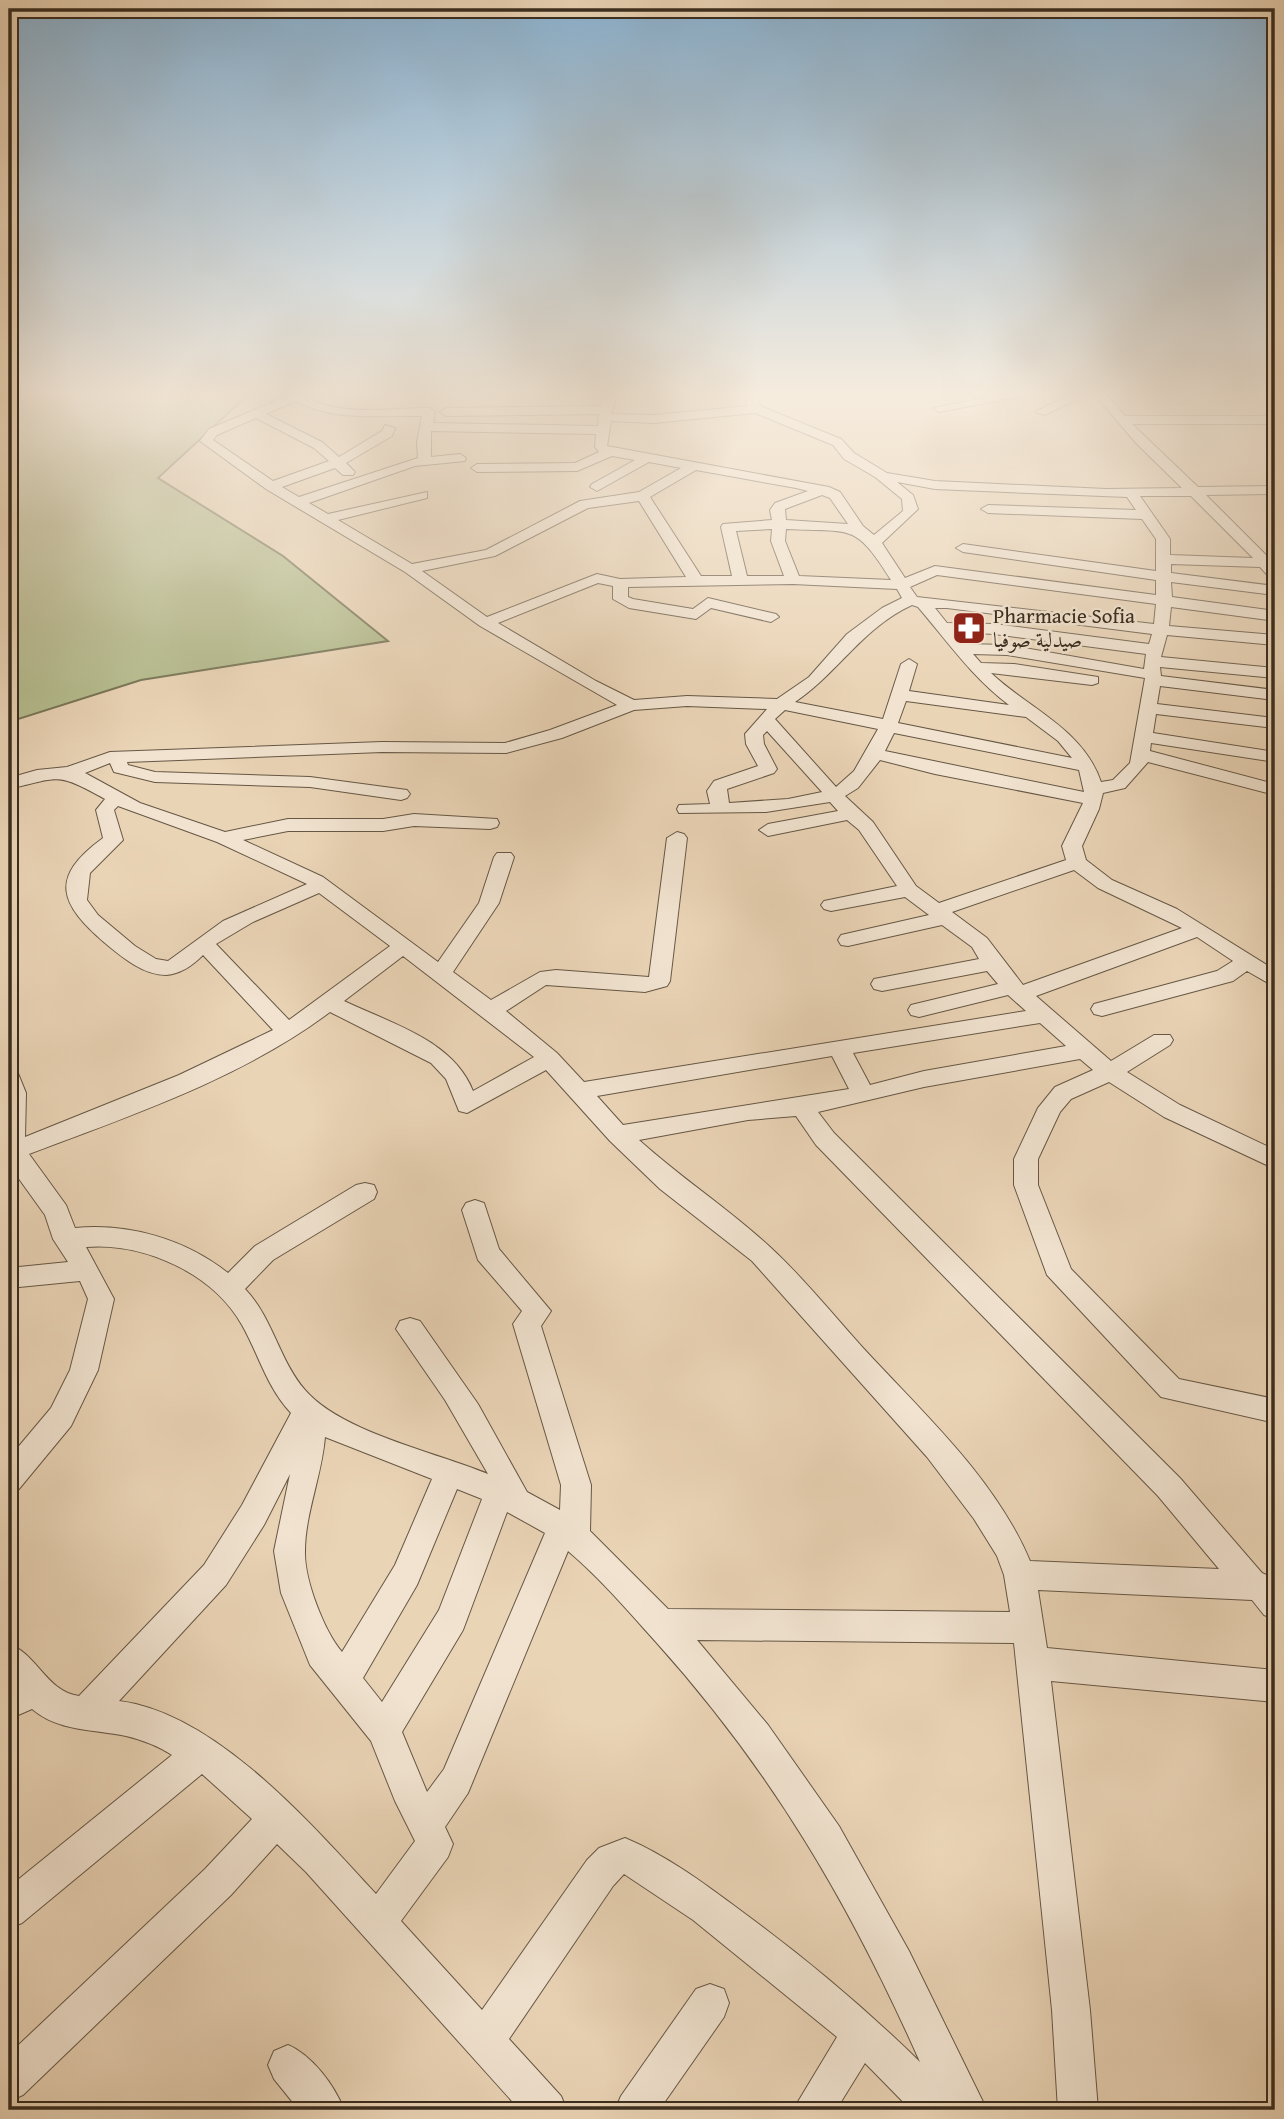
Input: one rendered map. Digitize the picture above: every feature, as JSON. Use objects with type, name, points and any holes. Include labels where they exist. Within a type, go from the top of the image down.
[{"type":"street","points":[[283,493],[410,569],[485,623],[522,642],[590,685],[631,705]]},
{"type":"street","points":[[299,502],[323,493]]},
{"type":"street","points":[[410,569],[490,553],[585,504],[643,496],[648,493]]},
{"type":"street","points":[[793,580],[778,541],[780,524],[777,510],[780,506],[816,493]]},
{"type":"street","points":[[828,493],[841,501],[858,529],[874,542],[902,585],[942,627],[958,649],[986,678],[1062,736],[1086,765],[1093,794],[1084,825],[1072,846],[1077,863],[1105,884],[1149,903],[1197,930],[1275,980]]},
{"type":"street","points":[[874,542],[911,509],[908,498],[902,493]]},
{"type":"street","points":[[873,753],[935,769],[1093,794],[1119,784],[1139,765],[1146,708],[1161,630],[1165,559],[1163,539],[1131,493]]},
{"type":"street","points":[[1195,493],[1270,569]]},
{"type":"street","points":[[327,519],[422,495]]},
{"type":"street","points":[[643,496],[695,581]]},
{"type":"street","points":[[988,509],[1147,515]]},
{"type":"street","points":[[740,579],[728,527],[780,524],[858,529]]},
{"type":"street","points":[[963,548],[1034,560],[1275,590]]},
{"type":"street","points":[[1165,559],[1270,569]]},
{"type":"street","points":[[1027,583],[1034,560]]},
{"type":"street","points":[[485,623],[597,578],[620,583],[740,579],[902,585],[935,570],[1275,616]]},
{"type":"street","points":[[620,583],[621,599],[629,603],[696,614],[708,603],[771,617]]},
{"type":"street","points":[[721,810],[716,791],[720,785],[768,769],[755,744],[754,734],[766,722],[769,713],[815,681],[853,637],[887,611],[917,602],[947,603],[1161,630],[1275,640]]},
{"type":"street","points":[[942,627],[994,629],[1153,671]]},
{"type":"street","points":[[958,649],[1007,650],[1153,671],[1275,695]]},
{"type":"street","points":[[686,809],[760,807],[834,794],[851,785],[889,728],[909,664]]},
{"type":"street","points":[[978,668],[1275,673]]},
{"type":"street","points":[[900,695],[1028,712]]},
{"type":"street","points":[[9,784],[37,775],[70,772],[102,759],[117,757],[382,747],[506,748],[556,734],[631,705],[687,701],[781,704],[889,728],[1086,765]]},
{"type":"street","points":[[1146,708],[1275,723]]},
{"type":"street","points":[[766,722],[785,737],[851,814],[866,826],[909,890],[980,943],[992,963],[1016,990],[1110,1072],[1172,1111],[1275,1160]]},
{"type":"street","points":[[1141,745],[1275,757]]},
{"type":"street","points":[[1141,745],[1275,790]]},
{"type":"street","points":[[117,757],[120,768],[155,776],[310,782],[401,794]]},
{"type":"street","points":[[70,772],[114,799],[223,838],[323,885],[492,1009],[549,1058],[618,1135],[669,1182],[761,1254],[967,1483],[1004,1538],[1020,1575],[1030,1628],[1071,2010],[1078,2110]]},
{"type":"street","points":[[114,799],[106,810],[113,840],[92,856],[81,869],[76,897],[80,908],[128,950],[161,968],[186,960],[204,944],[248,917],[323,885]]},
{"type":"street","points":[[768,830],[851,814]]},
{"type":"street","points":[[223,838],[300,824],[383,825],[414,820],[490,823]]},
{"type":"street","points":[[492,1009],[540,979],[556,977],[645,985],[659,981],[677,838]]},
{"type":"street","points":[[442,972],[489,903],[504,857]]},
{"type":"street","points":[[848,940],[940,915],[1077,863]]},
{"type":"street","points":[[831,905],[909,890]]},
{"type":"street","points":[[919,1010],[1016,990],[1197,930]]},
{"type":"street","points":[[204,944],[288,1032]]},
{"type":"street","points":[[14,1150],[181,1083],[288,1032],[403,946]]},
{"type":"street","points":[[1102,1009],[1225,976],[1247,961]]},
{"type":"street","points":[[882,984],[992,963]]},
{"type":"street","points":[[326,1001],[418,1045],[439,1058],[456,1076],[467,1105],[549,1058]]},
{"type":"street","points":[[580,1091],[1047,1015]]},
{"type":"street","points":[[1162,1040],[1110,1072],[1063,1093],[1050,1108],[1026,1159],[1026,1185],[1060,1275],[1171,1389],[1275,1411]]},
{"type":"street","points":[[839,1049],[864,1095]]},
{"type":"street","points":[[618,1135],[748,1112],[802,1107],[864,1095],[924,1079],[1085,1050]]},
{"type":"street","points":[[9,1077],[14,1093],[14,1150],[19,1163],[57,1212],[66,1239],[88,1270],[101,1299],[84,1370],[61,1417],[9,1480]]},
{"type":"street","points":[[802,1107],[825,1139],[1169,1487],[1264,1595]]},
{"type":"street","points":[[230,1288],[264,1253],[365,1192]]},
{"type":"street","points":[[427,1823],[456,1781],[568,1532],[577,1492],[574,1474],[527,1324],[538,1310],[490,1258],[475,1210]]},
{"type":"street","points":[[66,1239],[110,1236],[139,1241],[197,1267],[230,1288],[251,1317],[284,1384],[307,1411],[349,1435],[508,1498],[568,1532],[661,1624],[761,1743],[807,1807],[886,1946],[937,2061],[967,2110]]},
{"type":"street","points":[[9,1278],[88,1270]]},
{"type":"street","points":[[384,1730],[452,1619],[508,1498],[494,1454],[451,1382],[410,1329]]},
{"type":"street","points":[[307,1411],[311,1424],[309,1451],[289,1550],[298,1593],[315,1640],[331,1666],[384,1730],[407,1789],[427,1823],[434,1842],[432,1850],[376,1924]]},
{"type":"street","points":[[86,1713],[215,1575],[253,1515],[307,1411]]},
{"type":"street","points":[[344,1679],[406,1575],[449,1473]]},
{"type":"street","points":[[1020,1575],[1264,1595]]},
{"type":"street","points":[[661,1624],[1030,1628]]},
{"type":"street","points":[[9,1660],[22,1696],[65,1710],[141,1723],[160,1729],[201,1752],[230,1774],[319,1859],[547,2110]]},
{"type":"street","points":[[1035,1663],[1275,1686]]},
{"type":"street","points":[[9,1910],[153,1795],[201,1752]]},
{"type":"street","points":[[9,2081],[218,1882],[276,1818]]},
{"type":"street","points":[[484,2043],[600,1873],[612,1861],[625,1856],[657,1871],[770,1956],[862,2032],[933,2105],[946,2110]]},
{"type":"street","points":[[635,2110],[710,2003]]},
{"type":"street","points":[[813,2110],[862,2032]]},
{"type":"street","points":[[288,2065],[324,2110]]},
{"type":"green space","points":[[9,493],[182,493],[283,556],[388,641],[141,680],[9,722]]},
{"type":"place","name":"Pharmacie Sofia صيدلية صوفيا","points":[[969,628]]}]
